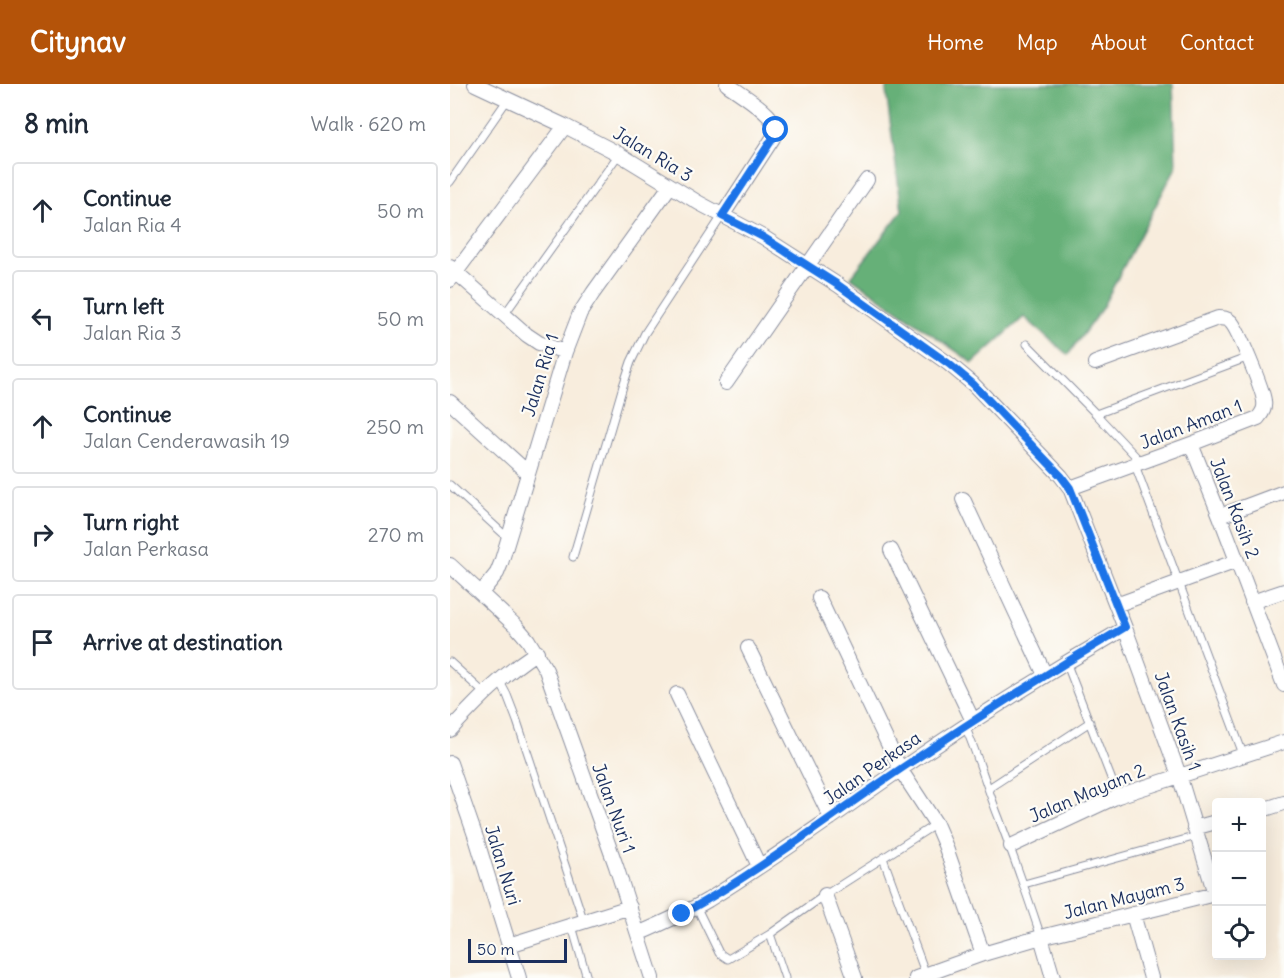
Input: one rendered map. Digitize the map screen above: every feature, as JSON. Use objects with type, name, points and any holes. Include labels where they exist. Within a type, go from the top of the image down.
[{"type":"street","name":"Jalan Ria 3","points":[[475,84],[619,154],[722,216],[763,237],[838,285],[949,364],[973,384],[1055,469],[1070,488]]},
{"type":"street","points":[[722,216],[776,130],[764,111],[727,84]]},
{"type":"street","points":[[565,126],[452,273],[533,339],[565,352]]},
{"type":"street","points":[[726,383],[867,180]]},
{"type":"street","name":"Jalan Ria 1","points":[[481,593],[497,573],[565,352],[580,313],[670,186]]},
{"type":"street","name":"Jalan Aman 1","points":[[1070,488],[1258,418],[1264,409],[1264,399],[1249,357],[1233,322],[1226,318],[1218,318],[1095,363]]},
{"type":"street","points":[[450,402],[528,472]]},
{"type":"street","name":"Jalan Kasih 2","points":[[1191,444],[1284,685]]},
{"type":"street","name":"Jalan Kasih 1","points":[[1070,488],[1125,627],[1179,775],[1212,885]]},
{"type":"street","points":[[1220,516],[1284,492]]},
{"type":"street","points":[[963,500],[1045,675]]},
{"type":"street","points":[[891,550],[969,724]]},
{"type":"street","points":[[1116,605],[1237,561]]},
{"type":"street","name":"Jalan Nuri 1","points":[[450,565],[516,626],[537,652],[546,670],[630,907],[652,978]]},
{"type":"street","points":[[1252,602],[1284,591]]},
{"type":"street","points":[[819,598],[900,769],[936,824],[984,954]]},
{"type":"street","name":"Jalan Perkasa","points":[[638,934],[696,906],[969,724],[1125,627]]},
{"type":"street","points":[[748,648],[831,818]]},
{"type":"street","points":[[450,730],[484,693],[537,652]]},
{"type":"street","points":[[677,694],[759,866]]},
{"type":"street","name":"Jalan Mayam 2","points":[[1011,846],[1118,796],[1284,742]]},
{"type":"street","name":"Jalan Nuri","points":[[450,763],[477,841],[519,978]]},
{"type":"street","points":[[1266,809],[1284,803]]},
{"type":"street","points":[[1195,832],[1212,824]]},
{"type":"street","points":[[825,895],[855,978]]},
{"type":"street","name":"Jalan Mayam 3","points":[[921,976],[1041,937],[1212,895]]},
{"type":"street","points":[[510,945],[630,907]]},
{"type":"street","points":[[1133,914],[1151,978]]},
{"type":"street","points":[[1041,937],[1053,978]]},
{"type":"lane","points":[[450,182],[508,99]]},
{"type":"lane","points":[[504,315],[619,154]]},
{"type":"lane","points":[[573,557],[631,362],[645,333],[722,216]]},
{"type":"lane","points":[[1027,344],[1096,414],[1138,463],[1244,754]]},
{"type":"lane","points":[[1096,414],[1249,357]]},
{"type":"lane","points":[[450,485],[509,539]]},
{"type":"lane","points":[[450,662],[484,693]]},
{"type":"lane","points":[[1066,662],[1118,796]]},
{"type":"lane","points":[[499,680],[517,721],[578,925],[587,978]]},
{"type":"lane","points":[[988,788],[1090,722]]},
{"type":"lane","points":[[969,724],[988,788],[1011,846],[1041,937]]},
{"type":"lane","points":[[696,906],[719,953],[728,959],[770,934],[825,895],[936,824]]},
{"type":"lane","points":[[1024,884],[1195,832]]},
{"type":"lane","points":[[883,858],[921,976]]},
{"type":"lane","points":[[770,934],[785,978]]},
{"type":"green space","points":[[890,84],[1173,84],[1176,167],[1102,308],[1068,355],[1024,317],[973,363],[851,277],[902,211],[886,91]]},
{"type":"route","points":[[682,914],[759,866],[973,721],[1125,627],[1070,488],[973,384],[949,364],[838,285],[763,237],[722,216],[776,130]]}]
